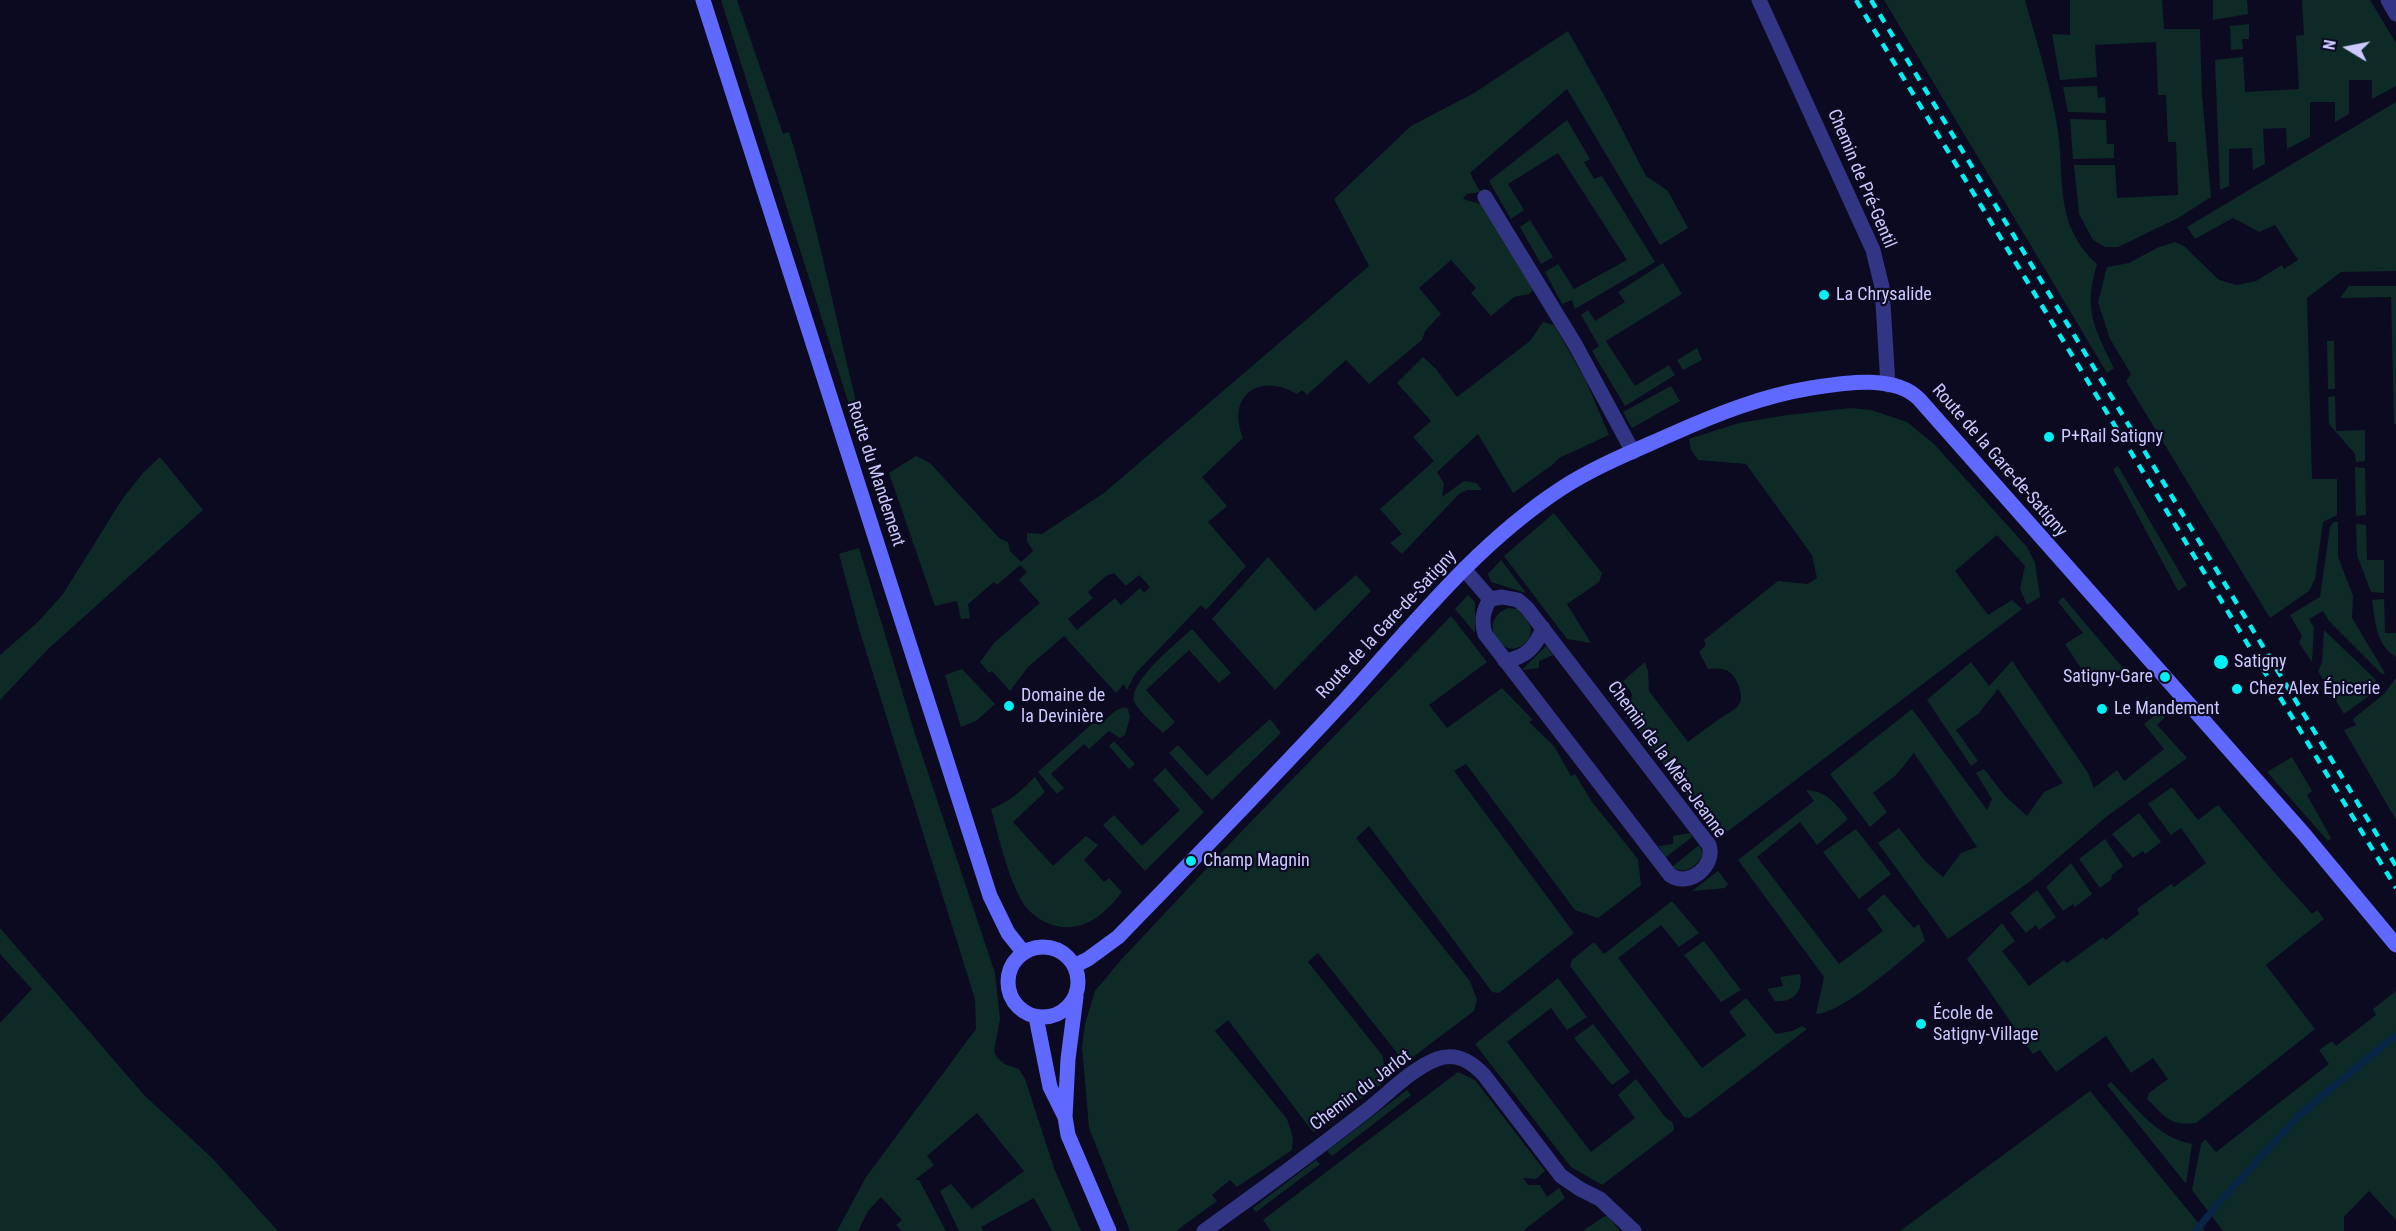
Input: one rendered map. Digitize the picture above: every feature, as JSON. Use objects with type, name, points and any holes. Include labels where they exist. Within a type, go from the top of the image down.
[{"type":"street","name":"Route du Mandement","points":[[703,0],[990,896],[1008,933],[1024,952]]},
{"type":"street","name":"Chemin de Pré-Gentil","points":[[1759,0],[1873,250],[1882,287],[1888,385]]},
{"type":"street","points":[[2388,0],[2396,14]]},
{"type":"street","points":[[1485,197],[1582,356],[1633,452]]},
{"type":"street","name":"Route de la Gare-de-Satigny","points":[[1074,966],[1088,959],[1118,937],[1344,700],[1464,568],[1553,494],[1596,467],[1727,411],[1772,396],[1841,384],[1888,385],[1908,390],[1919,399],[2310,842],[2396,945]]},
{"type":"street","points":[[1464,568],[1490,599]]},
{"type":"street","name":"Chemin de la Mère-Jeanne","points":[[1502,597],[1518,600],[1543,628],[1709,845],[1710,860],[1689,879],[1675,878],[1670,875],[1505,661],[1485,634],[1482,625],[1485,607],[1490,599],[1502,597]]},
{"type":"street","points":[[1505,661],[1527,654],[1539,640],[1543,628]]},
{"type":"street","points":[[1076,994],[1065,1010],[1057,1015],[1036,1017],[1018,1007],[1008,989],[1011,968],[1024,952],[1043,947],[1061,952],[1074,966],[1078,975],[1076,994],[1069,1049],[1065,1116],[1068,1135],[1109,1231]]},
{"type":"street","points":[[1036,1017],[1050,1087],[1065,1116]]},
{"type":"street","name":"Chemin du Jarlot","points":[[1204,1231],[1407,1078],[1437,1059],[1458,1056],[1476,1066],[1484,1075],[1561,1176],[1580,1190],[1600,1198],[1634,1231]]},
{"type":"green space","points":[[721,0],[737,0],[783,134],[789,132],[810,207],[864,433],[858,433]]},
{"type":"green space","points":[[1884,0],[2025,0],[2055,115],[2064,202],[2068,218],[2083,249],[2097,264],[2091,306],[2096,329],[2114,368],[2107,373]]},
{"type":"green space","points":[[2070,0],[2162,0],[2164,29],[2200,29],[2202,95],[2211,197],[2178,218],[2118,247],[2105,247],[2093,240],[2079,214],[2074,165],[2115,165],[2117,198],[2178,195],[2176,142],[2168,142],[2166,95],[2158,95],[2156,42],[2095,45],[2097,77],[2060,80],[2052,34],[2070,35]]},
{"type":"green space","points":[[2213,0],[2247,0],[2248,14],[2213,20]]},
{"type":"green space","points":[[2302,0],[2370,0],[2396,43],[2396,86],[2372,99],[2372,80],[2349,80],[2349,114],[2335,122],[2335,102],[2310,102],[2310,137],[2287,149],[2286,128],[2263,129],[2265,164],[2253,170],[2252,148],[2229,149],[2229,186],[2220,190],[2215,60],[2243,57],[2245,92],[2299,89],[2296,36],[2304,35]]},
{"type":"green space","points":[[2249,24],[2249,39],[2242,39],[2243,49],[2231,50],[2230,26]]},
{"type":"green space","points":[[1568,31],[1646,176],[1668,191],[1688,228],[1660,245],[1567,89],[1470,173],[1480,192],[1467,194],[1463,199],[1484,205],[1534,289],[1529,294],[1514,297],[1491,316],[1471,293],[1476,288],[1451,260],[1419,288],[1441,314],[1425,331],[1422,340],[1369,384],[1346,360],[1307,395],[1302,390],[1297,394],[1270,385],[1258,387],[1249,392],[1242,400],[1239,411],[1243,438],[1202,477],[1227,506],[1208,522],[1246,566],[1206,610],[1201,605],[1135,674],[1127,690],[1124,684],[1116,693],[1064,636],[1028,667],[1010,691],[992,671],[989,673],[980,662],[994,643],[1040,603],[1019,580],[1027,572],[1020,565],[997,585],[994,582],[968,604],[970,618],[961,619],[957,601],[935,606],[889,473],[916,456],[930,463],[1000,539],[1008,542],[1010,551],[1021,562],[1033,551],[1027,541],[1027,533],[1042,534],[1104,493],[1369,266],[1334,199],[1411,126],[1474,93]],"holes":[[[1114,573],[1126,586],[1139,575],[1150,587],[1144,593],[1140,588],[1121,605],[1115,598],[1077,630],[1068,619],[1093,598],[1088,592],[1106,576]]]},
{"type":"green space","points":[[2097,86],[2098,98],[2105,97],[2106,113],[2068,112],[2063,87]]},
{"type":"green space","points":[[2396,102],[2396,271],[2341,272],[2307,298],[2312,479],[2337,479],[2337,515],[2323,522],[2315,579],[2309,591],[2270,618],[2126,381],[2131,374],[2110,339],[2098,302],[2107,267],[2129,263],[2157,248],[2175,242],[2184,246],[2219,280],[2237,285],[2256,281],[2282,265],[2284,269],[2298,260],[2275,225],[2259,232],[2233,218],[2195,239],[2187,227]]},
{"type":"green space","points":[[2070,119],[2106,120],[2107,144],[2114,144],[2114,158],[2073,159]]},
{"type":"green space","points":[[1567,120],[1590,159],[1584,162],[1594,179],[1602,176],[1655,262],[1575,309],[1572,300],[1562,304],[1545,272],[1558,264],[1574,289],[1627,260],[1558,153],[1508,184],[1524,210],[1511,219],[1489,181]]},
{"type":"green space","points":[[1530,220],[1553,257],[1541,264],[1520,227]]},
{"type":"green space","points":[[1663,263],[1682,294],[1606,341],[1635,386],[1669,365],[1675,375],[1625,406],[1592,351],[1599,346],[1581,315],[1588,310],[1595,321],[1625,302],[1618,292]]},
{"type":"green space","points":[[2349,286],[2396,286],[2396,424],[2394,424],[2391,297],[2340,298]]},
{"type":"green space","points":[[1543,322],[1554,325],[1585,379],[1609,435],[1559,458],[1513,493],[1478,434],[1437,472],[1444,483],[1442,497],[1464,481],[1476,483],[1482,490],[1467,490],[1459,494],[1402,554],[1390,543],[1402,534],[1380,509],[1434,461],[1413,437],[1431,421],[1397,383],[1423,357],[1436,369],[1457,397],[1530,341]]},
{"type":"green space","points":[[2327,341],[2334,341],[2335,389],[2328,389]]},
{"type":"green space","points":[[1697,348],[1702,360],[1683,370],[1677,360]]},
{"type":"green space","points":[[1671,386],[1680,401],[1632,428],[1623,412]]},
{"type":"green space","points":[[2335,396],[2336,431],[2365,430],[2365,461],[2356,462],[2355,454],[2329,424],[2328,397]]},
{"type":"green space","points":[[1851,408],[1871,410],[1907,422],[1934,444],[2027,547],[2035,563],[2040,597],[2027,605],[2020,589],[2025,566],[1997,535],[1955,571],[1988,615],[2012,600],[2022,609],[1719,838],[1628,717],[1632,694],[1623,681],[1645,662],[1649,691],[1688,742],[1735,709],[1741,696],[1736,680],[1730,673],[1721,669],[1708,669],[1699,652],[1706,645],[1704,640],[1778,581],[1808,584],[1817,578],[1812,555],[1746,464],[1698,460],[1691,450],[1689,439],[1739,423]]},
{"type":"green space","points":[[160,457],[203,510],[48,649],[0,700],[0,655],[38,622],[63,594],[123,498],[143,473]]},
{"type":"green space","points":[[2118,466],[2187,585],[2178,591],[2113,469]]},
{"type":"green space","points":[[2355,467],[2365,468],[2366,515],[2356,516]]},
{"type":"green space","points":[[1554,513],[1602,573],[1599,582],[1567,604],[1591,643],[1567,639],[1504,556]]},
{"type":"green space","points":[[2334,522],[2338,522],[2338,557],[2353,596],[2352,618],[2385,673],[2382,674],[2329,621],[2323,611],[2309,619],[2314,628],[2312,662],[2299,643],[2302,636],[2290,615],[2320,597],[2330,527]]},
{"type":"green space","points":[[2356,524],[2366,525],[2367,560],[2384,560],[2384,593],[2371,592],[2357,555]]},
{"type":"green space","points":[[859,548],[915,734],[995,973],[1000,1019],[994,1051],[1004,1064],[1019,1069],[1025,1079],[1054,1168],[1081,1231],[1052,1231],[1034,1198],[981,1227],[983,1231],[959,1231],[940,1191],[951,1184],[972,1209],[1024,1171],[977,1113],[927,1156],[934,1165],[915,1180],[919,1180],[946,1231],[902,1231],[896,1225],[902,1220],[881,1197],[868,1211],[858,1231],[837,1231],[866,1177],[976,1029],[975,999],[859,629],[839,554]]},
{"type":"green space","points":[[1268,557],[1315,611],[1356,575],[1371,591],[1275,690],[1212,619]]},
{"type":"green space","points":[[1501,560],[1526,593],[1491,582],[1488,574]]},
{"type":"green space","points":[[1468,595],[1475,602],[1475,633],[1455,609]]},
{"type":"green space","points":[[2063,597],[2123,668],[2094,688],[2065,644],[2083,633],[2058,602]]},
{"type":"green space","points":[[2384,599],[2385,633],[2396,633],[2396,657],[2384,646],[2376,624],[2372,600]]},
{"type":"green space","points":[[1508,608],[1517,609],[1531,628],[1527,641],[1519,647],[1510,648],[1503,645],[1496,639],[1493,631],[1493,623],[1498,614]]},
{"type":"green space","points":[[1451,616],[1487,662],[1429,705],[1447,728],[1502,688],[1533,720],[1529,722],[1554,746],[1571,776],[1575,774],[1592,802],[1638,859],[1641,885],[1598,918],[1575,910],[1466,764],[1454,771],[1574,933],[1499,993],[1492,992],[1369,826],[1356,838],[1470,981],[1477,1000],[1474,1011],[1405,1063],[1318,953],[1308,962],[1382,1055],[1386,1071],[1383,1083],[1313,1132],[1228,1020],[1215,1031],[1287,1119],[1293,1138],[1292,1150],[1237,1187],[1230,1180],[1212,1195],[1217,1201],[1176,1231],[1130,1231],[1089,1128],[1082,1047],[1085,1024],[1095,991],[1239,834]]},
{"type":"green space","points":[[1192,629],[1231,673],[1219,683],[1189,650],[1146,690],[1175,722],[1163,733],[1144,715],[1135,703],[1134,695],[1145,674]]},
{"type":"green space","points":[[2324,630],[2376,680],[2377,686],[2366,698],[2344,714],[2318,671],[2322,663]]},
{"type":"green space","points":[[1546,646],[1553,655],[1539,661],[1539,668],[1522,670]]},
{"type":"green space","points":[[2012,661],[2088,773],[2094,788],[2117,770],[2124,781],[2164,749],[2144,724],[2154,716],[2142,702],[2147,697],[2165,717],[2157,725],[2187,758],[2106,817],[2032,880],[1948,939],[1878,843],[1899,828],[1925,861],[1943,877],[1961,853],[1977,847],[1914,753],[1896,775],[1873,793],[1887,812],[1870,827],[1830,774],[1912,709],[1987,810],[1992,799],[1976,773],[1984,769],[2005,796],[2027,816],[2044,792],[2063,783],[1998,689],[1979,713],[1956,730],[1978,761],[1971,766],[1927,700],[1971,662],[1989,686]]},
{"type":"green space","points":[[962,669],[995,704],[976,721],[961,727],[945,675]]},
{"type":"green space","points":[[2396,678],[2396,820],[2344,730],[2356,725],[2353,719],[2384,694]]},
{"type":"green space","points":[[1124,707],[1128,709],[1130,717],[1125,735],[1120,738],[1109,731],[1089,749],[1084,744],[1051,774],[1064,788],[1057,794],[1038,772],[1093,723],[1099,725],[1112,713]]},
{"type":"green space","points":[[1270,719],[1281,733],[1212,800],[1169,753],[1178,745],[1207,776]]},
{"type":"green space","points":[[1114,741],[1135,764],[1129,769],[1109,746]]},
{"type":"green space","points":[[2292,757],[2312,791],[2307,795],[2331,838],[2328,841],[2267,772]]},
{"type":"green space","points":[[1165,768],[1204,812],[1145,871],[1103,825],[1114,815],[1142,846],[1180,810],[1153,780]]},
{"type":"green space","points":[[1035,777],[1045,792],[1013,822],[1053,866],[1086,836],[1098,845],[1084,860],[1104,882],[1109,878],[1122,892],[1106,910],[1087,923],[1066,927],[1055,926],[1040,919],[1022,901],[1007,866],[991,809],[1014,796]]},
{"type":"green space","points":[[2172,787],[2198,820],[2218,805],[2312,914],[2317,910],[2324,919],[2266,965],[2315,1029],[2196,1123],[2187,1124],[2168,1119],[2147,1099],[2149,1093],[2168,1079],[2153,1058],[2131,1073],[2106,1036],[2056,1072],[2040,1050],[2033,1054],[1967,959],[2002,923],[2015,941],[2002,951],[2029,986],[2064,960],[2067,963],[2103,937],[2106,940],[2139,914],[2137,909],[2171,884],[2174,887],[2206,863],[2181,828],[2171,835],[2148,804]]},
{"type":"green space","points":[[1806,790],[1825,795],[1848,819],[1817,845],[1800,822],[1757,857],[1839,964],[1883,931],[1867,909],[1884,894],[1914,928],[1919,924],[1925,941],[1856,995],[1841,1005],[1816,1014],[1824,977],[1738,860],[1814,801]]},
{"type":"green space","points":[[2139,813],[2161,842],[2145,854],[2143,851],[2133,858],[2112,834]]},
{"type":"green space","points":[[1856,829],[1891,874],[1859,899],[1823,852]]},
{"type":"green space","points":[[1690,833],[1692,837],[1665,858],[1659,846],[1673,844],[1673,836]]},
{"type":"green space","points":[[2105,839],[2123,866],[2100,888],[2079,859]]},
{"type":"green space","points":[[1699,845],[1703,854],[1694,866],[1686,870],[1672,867]]},
{"type":"green space","points":[[2071,863],[2092,894],[2075,907],[2073,904],[2063,911],[2046,887]]},
{"type":"green space","points":[[1718,871],[1728,884],[1725,888],[1692,891]]},
{"type":"green space","points":[[2037,890],[2056,917],[2039,930],[2036,925],[2026,933],[2010,913]]},
{"type":"green space","points":[[1672,901],[1699,933],[1679,947],[1661,925],[1618,958],[1702,1068],[1746,1035],[1729,1012],[1746,998],[1776,1034],[1792,1031],[1802,1026],[1807,1029],[1690,1118],[1684,1117],[1570,966],[1572,960],[1594,942],[1604,954]]},
{"type":"green space","points":[[0,928],[144,1095],[212,1158],[278,1231],[0,1231],[0,1023],[32,989],[0,954]]},
{"type":"green space","points":[[1704,941],[1741,990],[1721,1002],[1684,955]]},
{"type":"green space","points":[[1800,974],[1800,986],[1795,995],[1787,1000],[1775,1001],[1767,989],[1783,986],[1780,977]]},
{"type":"green space","points":[[1558,978],[1587,1017],[1567,1030],[1551,1008],[1507,1042],[1591,1152],[1635,1118],[1618,1095],[1636,1079],[1665,1117],[1673,1123],[1674,1130],[1602,1185],[1571,1167],[1475,1044]]},
{"type":"green space","points":[[2396,991],[2396,1220],[2369,1191],[2344,1217],[2344,1231],[2223,1231],[2192,1190],[2201,1144],[2205,1139],[2216,1152],[2329,1064],[2319,1050],[2332,1041],[2336,1046],[2376,1015],[2373,1009]]},
{"type":"green space","points":[[1593,1024],[1630,1072],[1612,1085],[1574,1038]]},
{"type":"green space","points":[[1458,1072],[1475,1080],[1545,1171],[1536,1179],[1523,1178],[1528,1185],[1540,1185],[1547,1197],[1559,1188],[1565,1198],[1523,1231],[1271,1231],[1263,1220]]},
{"type":"green space","points":[[2111,1082],[2157,1128],[2179,1141],[2192,1144],[2186,1184],[2107,1085]]},
{"type":"green space","points":[[1407,1090],[1411,1095],[1332,1156],[1327,1151]]},
{"type":"green space","points":[[2090,1091],[2205,1231],[1900,1231]]},
{"type":"green space","points":[[1316,1160],[1320,1164],[1256,1212],[1253,1208]]},
{"type":"green space","points":[[1608,1216],[1620,1231],[1583,1231],[1603,1217]]},
{"type":"waterway","points":[[2196,1231],[2299,1115],[2396,1035]]},
{"type":"railway","points":[[1856,0],[2396,888]]},
{"type":"railway","points":[[1871,0],[2396,866]]},
{"type":"place","name":"La Chrysalide","points":[[1824,295]]},
{"type":"place","name":"P+Rail Satigny","points":[[2049,437]]},
{"type":"place","name":"Satigny","points":[[2221,662]]},
{"type":"place","name":"Satigny-Gare","points":[[2165,677]]},
{"type":"place","name":"Chez Alex Épicerie","points":[[2237,689]]},
{"type":"place","name":"Domaine de la Devinière","points":[[1009,706]]},
{"type":"place","name":"Le Mandement","points":[[2102,709]]},
{"type":"place","name":"Champ Magnin","points":[[1191,861]]},
{"type":"place","name":"École de Satigny-Village","points":[[1921,1024]]}]
